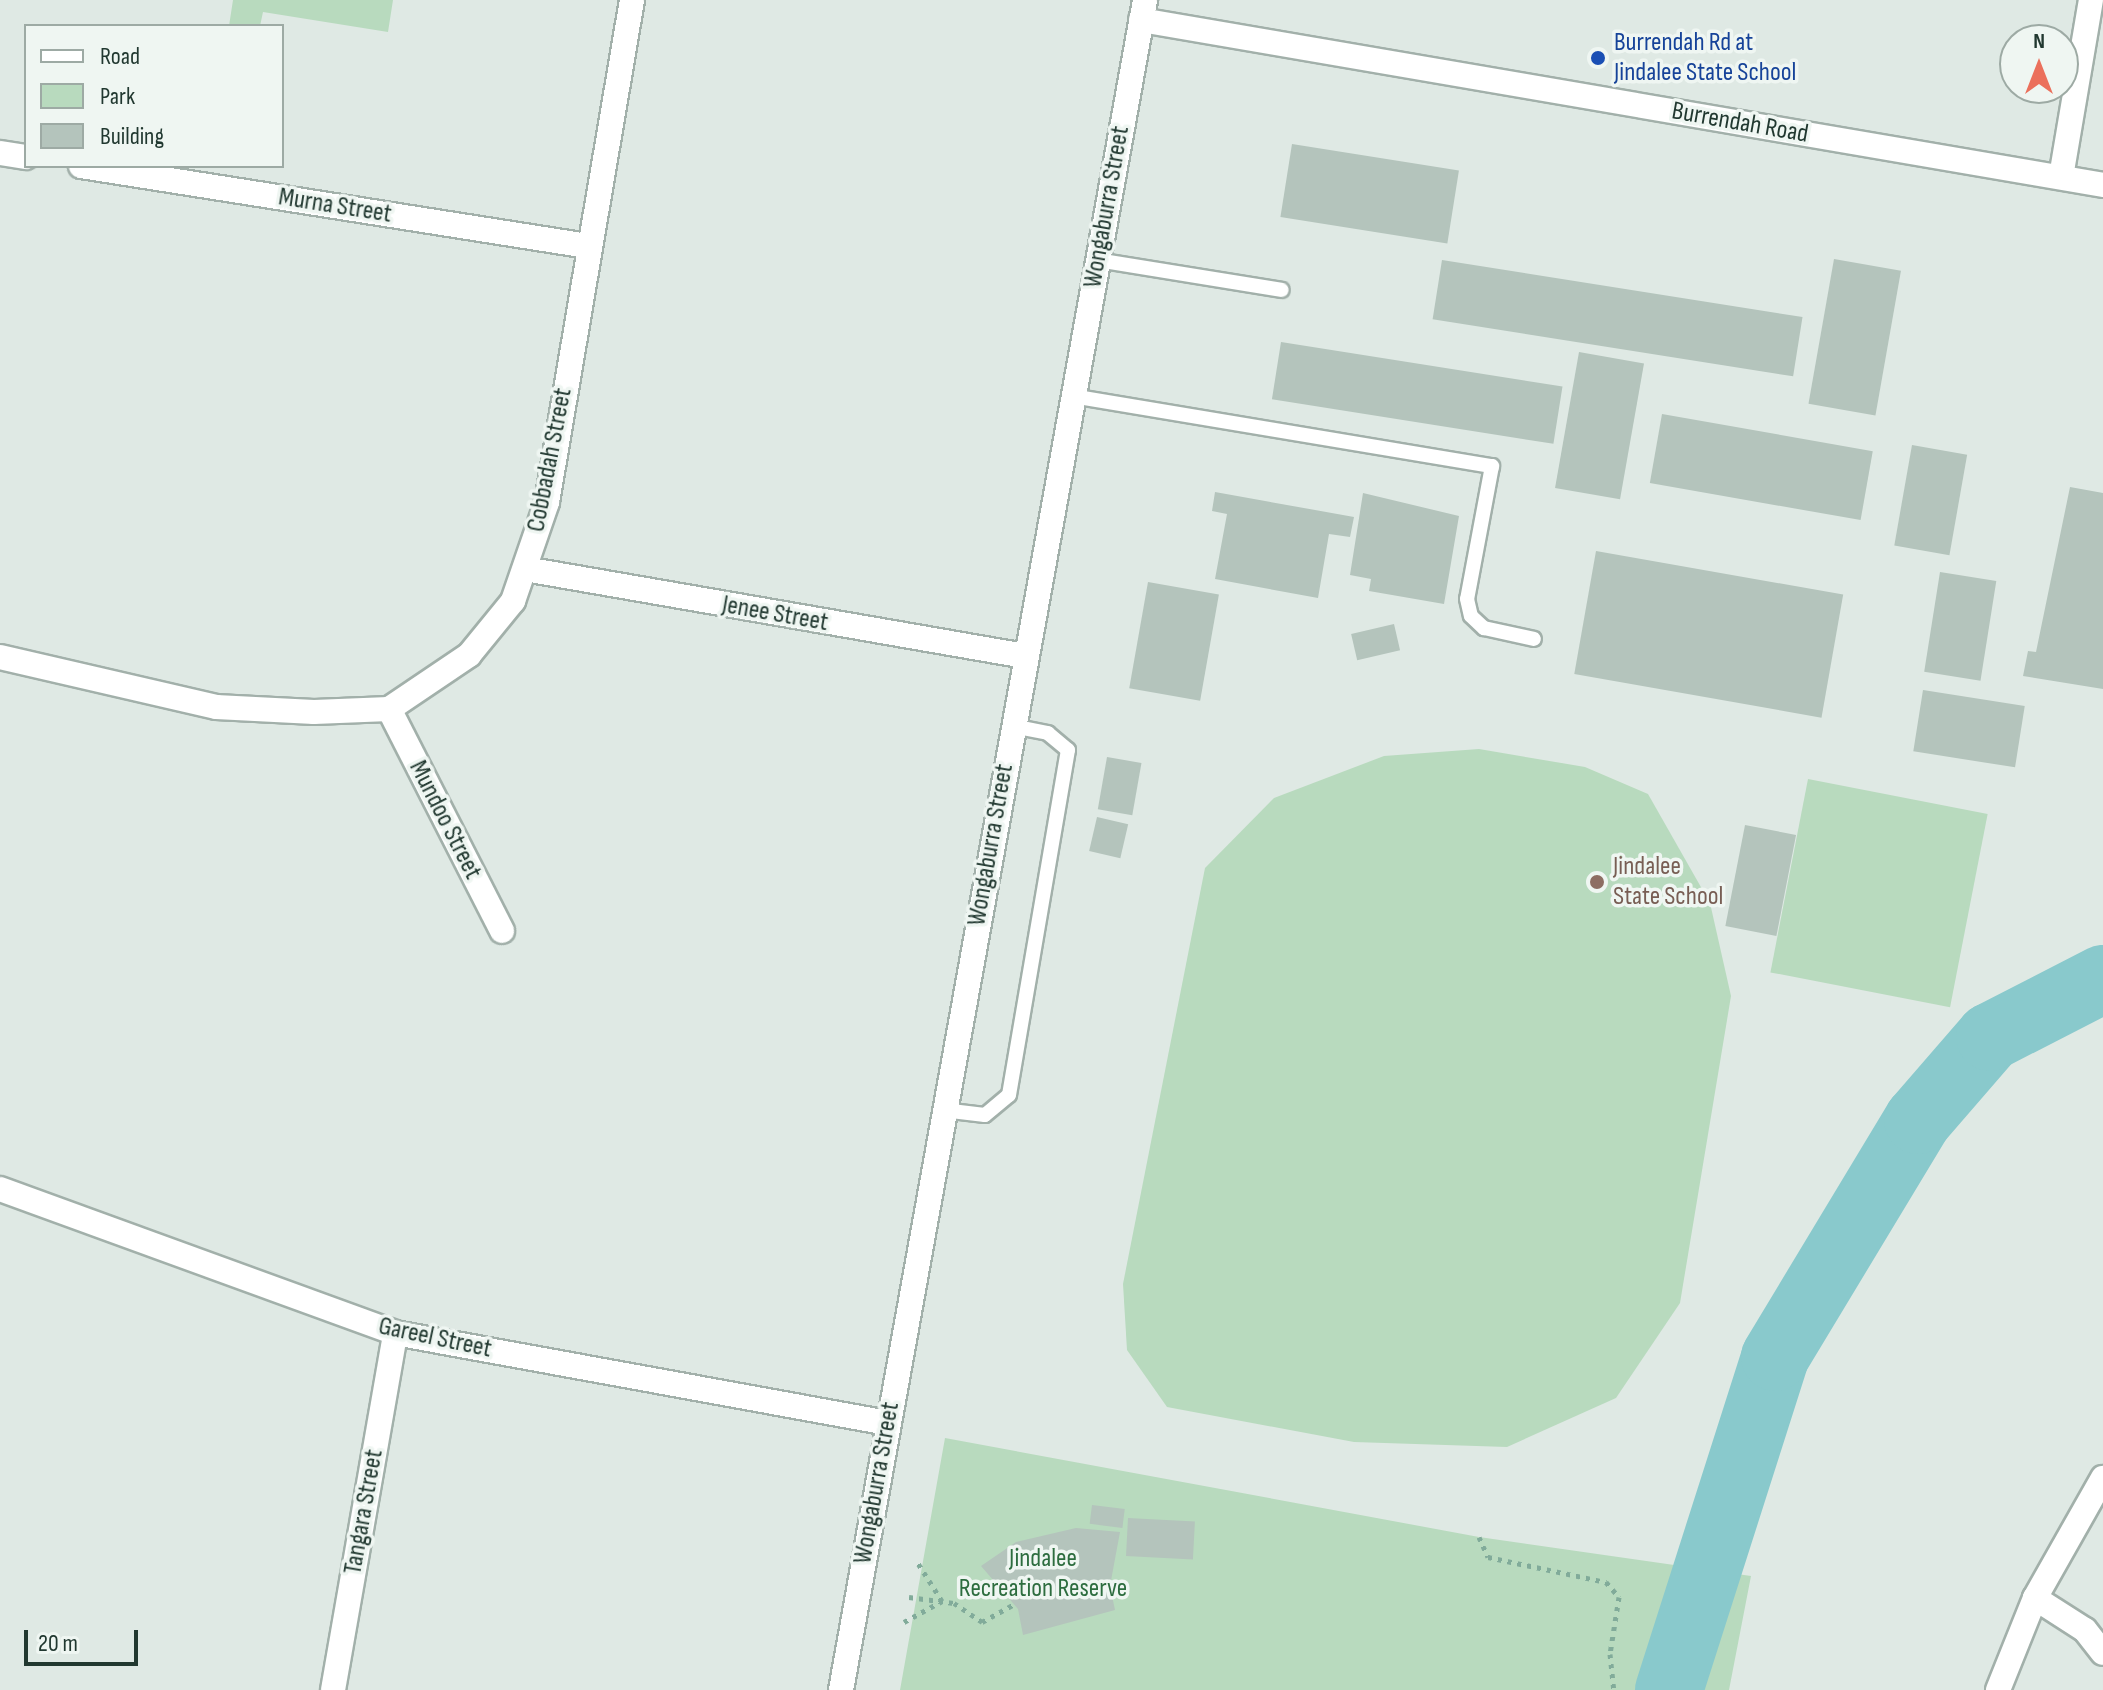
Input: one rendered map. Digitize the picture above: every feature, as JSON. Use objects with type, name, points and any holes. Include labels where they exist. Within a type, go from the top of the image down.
[{"type":"street","name":"Cobbadah Street","points":[[389,709],[469,655],[513,601],[525,569],[547,502],[632,0]]},
{"type":"street","points":[[2061,177],[2091,0]]},
{"type":"street","name":"Burrendah Road","points":[[1143,10],[2103,185]]},
{"type":"street","name":"Wongaburra Street","points":[[841,1690],[1143,10]]},
{"type":"street","points":[[0,153],[24,157]]},
{"type":"street","name":"Murna Street","points":[[94,168],[588,246]]},
{"type":"street","name":"Jenee Street","points":[[525,569],[1025,656]]},
{"type":"street","points":[[0,657],[216,707],[389,709]]},
{"type":"street","name":"Mundoo Street","points":[[389,709],[502,931]]},
{"type":"street","name":"Gareel Street","points":[[0,1189],[395,1333],[888,1423]]},
{"type":"street","name":"Tangara Street","points":[[333,1690],[395,1333]]},
{"type":"street","points":[[1998,1690],[2035,1598],[2103,1478]]},
{"type":"street","points":[[2035,1598],[2085,1630],[2103,1653]]},
{"type":"lane","points":[[1097,260],[1282,290]]},
{"type":"lane","points":[[1072,396],[1492,466],[1467,599],[1471,616],[1484,628],[1534,639]]},
{"type":"lane","points":[[943,1110],[985,1115],[1009,1095],[1068,750],[1048,733],[1012,726]]},
{"type":"path","points":[[1479,1537],[1488,1557],[1606,1582],[1619,1597],[1610,1654],[1614,1690]]},
{"type":"path","points":[[916,1560],[942,1601]]},
{"type":"path","points":[[909,1597],[942,1601],[982,1622],[1013,1605]]},
{"type":"path","points":[[904,1622],[942,1601]]},
{"type":"green space","points":[[233,0],[393,0],[388,32],[263,12],[260,24],[229,24]]},
{"type":"green space","points":[[1479,749],[1585,767],[1648,794],[1710,903],[1731,996],[1680,1303],[1616,1398],[1507,1447],[1354,1442],[1167,1407],[1127,1350],[1123,1284],[1205,868],[1274,798],[1384,756]]},
{"type":"green space","points":[[1808,779],[1988,814],[1950,1007],[1770,972]]},
{"type":"green space","name":"Jindalee Recreation Reserve","points":[[945,1438],[1479,1537],[1751,1576],[1729,1690],[900,1690]]},
{"type":"building","points":[[1292,144],[1459,170],[1447,244],[1280,217]]},
{"type":"building","points":[[1834,259],[1901,271],[1875,416],[1808,404]]},
{"type":"building","points":[[1442,260],[1803,317],[1793,376],[1433,319]]},
{"type":"building","points":[[1281,342],[1562,387],[1553,444],[1272,399]]},
{"type":"building","points":[[1579,352],[1644,363],[1620,499],[1555,488]]},
{"type":"building","points":[[1662,414],[1873,451],[1861,520],[1650,483]]},
{"type":"building","points":[[1912,445],[1967,455],[1949,555],[1894,545]]},
{"type":"building","points":[[2070,487],[2103,493],[2103,689],[2023,676],[2028,651],[2036,652]]},
{"type":"building","points":[[1215,492],[1354,517],[1350,537],[1329,534],[1318,598],[1215,579],[1227,514],[1212,511]]},
{"type":"building","points":[[1363,493],[1459,516],[1444,604],[1369,591],[1371,579],[1350,575]]},
{"type":"building","points":[[1596,551],[1843,595],[1821,718],[1574,674]]},
{"type":"building","points":[[1940,572],[1996,581],[1980,681],[1924,672]]},
{"type":"building","points":[[1148,582],[1219,595],[1200,701],[1129,688]]},
{"type":"building","points":[[1394,624],[1400,650],[1357,660],[1351,634]]},
{"type":"building","points":[[1923,690],[2025,706],[2015,767],[1913,751]]},
{"type":"building","points":[[1107,757],[1141,763],[1132,815],[1098,809]]},
{"type":"building","points":[[1097,817],[1128,824],[1120,858],[1089,851]]},
{"type":"building","points":[[1745,825],[1796,835],[1776,936],[1725,926]]},
{"type":"building","points":[[1092,1505],[1125,1509],[1122,1528],[1090,1524]]},
{"type":"building","points":[[1128,1518],[1195,1522],[1193,1559],[1126,1556]]},
{"type":"building","points":[[1076,1528],[1120,1532],[1110,1586],[1115,1610],[1023,1635],[1018,1609],[981,1566],[1016,1542]]},
{"type":"waterway","points":[[1669,1690],[1775,1357],[1918,1120],[1990,1037],[2103,979]]},
{"type":"place","name":"Burrendah Rd at Jindalee State School","points":[[1598,58]]},
{"type":"place","name":"Jindalee State School","points":[[1597,882]]}]
